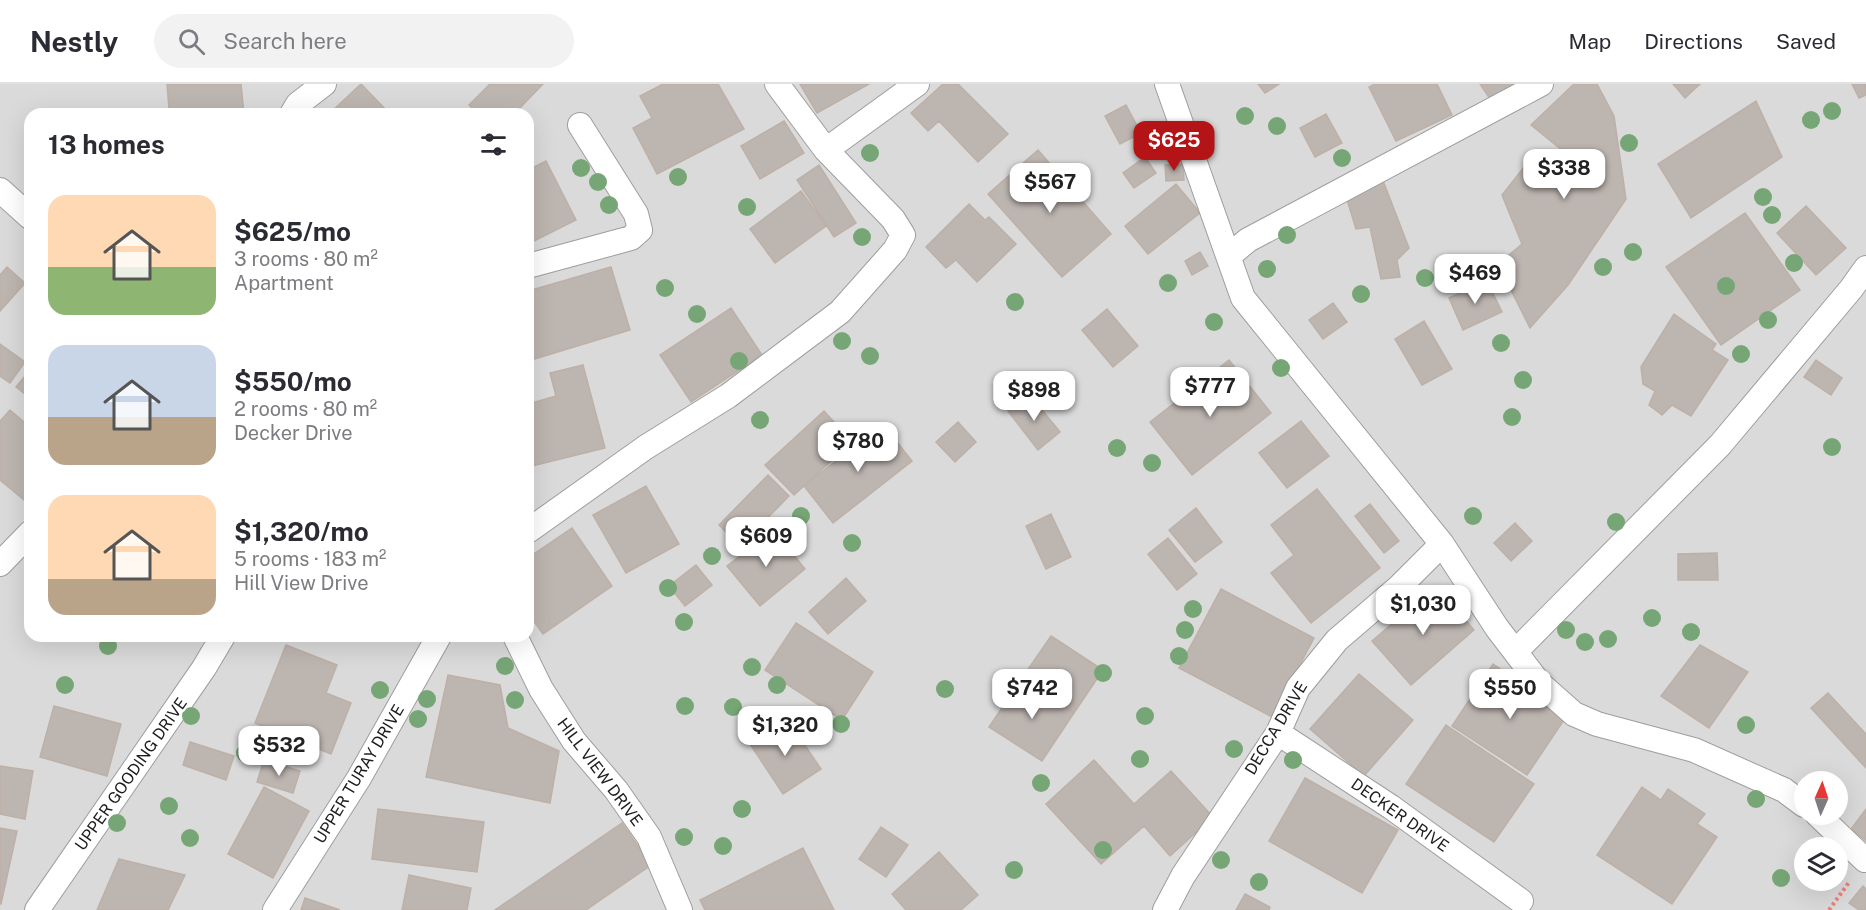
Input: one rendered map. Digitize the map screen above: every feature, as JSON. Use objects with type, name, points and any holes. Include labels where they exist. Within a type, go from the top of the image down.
[{"type":"street","points":[[296,108],[324,84]]},
{"type":"street","points":[[534,527],[646,447],[728,396],[840,312],[895,250],[903,235],[893,219],[825,150],[777,84]]},
{"type":"street","points":[[825,150],[917,84]]},
{"type":"street","points":[[1167,84],[1230,255],[1243,297],[1442,544],[1497,628],[1539,683],[1574,714],[1597,724],[1694,750],[1784,790],[1794,798]]},
{"type":"street","points":[[1230,255],[1248,240],[1541,84]]},
{"type":"street","points":[[534,264],[631,238],[640,230],[636,214],[580,125]]},
{"type":"street","points":[[0,190],[24,212]]},
{"type":"street","points":[[1516,651],[1720,445],[1866,268]]},
{"type":"street","points":[[0,564],[24,539]]},
{"type":"street","name":"DECCA DRIVE","points":[[1165,910],[1189,867],[1278,732],[1298,688],[1337,640],[1400,586],[1442,544]]},
{"type":"street","name":"UPPER GOODING DRIVE","points":[[37,910],[204,668],[219,642]]},
{"type":"street","name":"UPPER TURAY DRIVE","points":[[275,910],[359,778],[436,642]]},
{"type":"street","name":"HILL VIEW DRIVE","points":[[518,642],[541,689],[574,741],[616,790],[649,837],[680,910]]},
{"type":"street","name":"DECKER DRIVE","points":[[1278,732],[1391,807],[1521,901]]},
{"type":"street","points":[[1828,825],[1865,860]]},
{"type":"path","points":[[1829,910],[1865,860]]},
{"type":"shaded area","points":[[0,84],[1866,84],[1866,910],[0,910]]},
{"type":"building","points":[[167,84],[241,84],[243,108],[169,108]]},
{"type":"building","points":[[361,84],[384,108],[335,108]]},
{"type":"building","points":[[490,84],[543,84],[520,108],[472,108],[469,105]]},
{"type":"building","points":[[663,84],[718,84],[744,129],[657,174],[633,128],[652,118],[640,96]]},
{"type":"building","points":[[800,84],[869,84],[817,113]]},
{"type":"building","points":[[943,84],[958,84],[1008,134],[978,162],[939,121],[928,131],[911,113]]},
{"type":"building","points":[[1258,84],[1279,84],[1265,93]]},
{"type":"building","points":[[1375,84],[1437,84],[1452,115],[1396,141],[1369,87]]},
{"type":"building","points":[[1480,84],[1519,84],[1492,102]]},
{"type":"building","points":[[1574,84],[1597,84],[1614,116],[1626,199],[1568,285],[1530,328],[1498,264],[1522,244],[1502,195],[1528,162],[1549,180],[1574,160],[1531,125]]},
{"type":"building","points":[[1673,84],[1700,84],[1685,98]]},
{"type":"building","points":[[1852,84],[1866,84],[1866,95],[1859,98]]},
{"type":"building","points":[[1756,101],[1782,157],[1691,218],[1658,164]]},
{"type":"building","points":[[1126,105],[1141,133],[1120,144],[1105,116]]},
{"type":"building","points":[[1326,114],[1342,143],[1315,157],[1300,128]]},
{"type":"building","points":[[784,121],[804,153],[760,179],[741,146]]},
{"type":"building","points":[[1038,150],[1111,234],[1062,277],[988,194]]},
{"type":"building","points":[[1145,157],[1156,173],[1134,188],[1123,173]]},
{"type":"building","points":[[546,161],[576,220],[534,241],[534,167]]},
{"type":"building","points":[[1183,164],[1184,180],[1166,181],[1165,165]]},
{"type":"building","points":[[819,165],[856,223],[834,237],[797,180]]},
{"type":"building","points":[[1382,178],[1409,248],[1397,260],[1400,277],[1381,279],[1370,227],[1356,229],[1345,193]]},
{"type":"building","points":[[1176,184],[1200,213],[1148,254],[1125,226]]},
{"type":"building","points":[[801,191],[826,226],[775,263],[750,229]]},
{"type":"building","points":[[969,204],[985,220],[989,217],[1016,244],[977,282],[956,260],[946,268],[926,247]]},
{"type":"building","points":[[1806,206],[1846,248],[1816,275],[1777,233]]},
{"type":"building","points":[[1745,213],[1800,290],[1721,345],[1666,267]]},
{"type":"building","points":[[1200,252],[1208,266],[1192,275],[1185,261]]},
{"type":"building","points":[[7,267],[24,284],[0,311],[0,275]]},
{"type":"building","points":[[611,267],[630,330],[534,359],[534,289]]},
{"type":"building","points":[[1487,281],[1502,312],[1463,330],[1449,298]]},
{"type":"building","points":[[1333,303],[1347,322],[1323,339],[1309,320]]},
{"type":"building","points":[[731,308],[762,355],[691,402],[660,355]]},
{"type":"building","points":[[1107,309],[1138,346],[1113,367],[1082,330]]},
{"type":"building","points":[[1674,314],[1716,344],[1712,350],[1728,360],[1691,416],[1672,405],[1662,415],[1649,405],[1655,391],[1643,384],[1641,367]]},
{"type":"building","points":[[1424,321],[1452,369],[1422,385],[1395,339]]},
{"type":"building","points":[[0,344],[24,363],[10,383],[0,376]]},
{"type":"building","points":[[1229,360],[1271,413],[1192,475],[1150,422]]},
{"type":"building","points":[[1816,360],[1842,378],[1831,395],[1804,377]]},
{"type":"building","points":[[583,365],[605,448],[534,466],[534,402],[556,396],[550,373]]},
{"type":"building","points":[[24,377],[24,393],[16,387]]},
{"type":"building","points":[[1029,394],[1060,432],[1038,450],[1008,411]]},
{"type":"building","points":[[10,410],[24,422],[24,500],[0,480],[0,421]]},
{"type":"building","points":[[824,411],[852,442],[794,495],[765,465]]},
{"type":"building","points":[[1301,421],[1329,456],[1287,488],[1259,453]]},
{"type":"building","points":[[958,422],[976,442],[955,462],[936,442]]},
{"type":"building","points":[[883,424],[912,461],[833,523],[804,486]]},
{"type":"building","points":[[768,475],[789,496],[740,546],[719,525]]},
{"type":"building","points":[[646,486],[679,544],[626,573],[593,515]]},
{"type":"building","points":[[1317,489],[1380,568],[1311,623],[1271,573],[1294,555],[1271,525]]},
{"type":"building","points":[[1370,504],[1399,541],[1384,553],[1355,516]]},
{"type":"building","points":[[1196,508],[1222,542],[1195,562],[1169,530]]},
{"type":"building","points":[[1051,514],[1071,557],[1046,569],[1026,526]]},
{"type":"building","points":[[1515,523],[1532,541],[1511,561],[1494,543]]},
{"type":"building","points":[[572,528],[612,586],[543,634],[534,621],[534,554]]},
{"type":"building","points":[[773,530],[805,569],[760,606],[727,566]]},
{"type":"building","points":[[1168,538],[1197,574],[1177,590],[1148,554]]},
{"type":"building","points":[[1717,553],[1718,580],[1678,580],[1678,554]]},
{"type":"building","points":[[696,565],[712,585],[685,606],[669,586]]},
{"type":"building","points":[[846,578],[866,601],[828,634],[809,612]]},
{"type":"building","points":[[1436,586],[1474,630],[1411,685],[1372,641]]},
{"type":"building","points":[[1221,589],[1314,638],[1272,717],[1179,668]]},
{"type":"building","points":[[796,623],[873,672],[842,720],[765,670]]},
{"type":"building","points":[[1051,636],[1103,670],[1074,713],[1022,678]]},
{"type":"building","points":[[286,645],[337,665],[326,693],[351,703],[331,754],[255,723]]},
{"type":"building","points":[[1700,645],[1748,672],[1709,728],[1661,696]]},
{"type":"building","points":[[1493,664],[1568,714],[1527,775],[1452,726]]},
{"type":"building","points":[[1359,674],[1413,720],[1364,776],[1310,729]]},
{"type":"building","points":[[448,675],[500,685],[508,728],[559,751],[550,803],[426,777]]},
{"type":"building","points":[[1022,678],[1074,713],[1042,761],[989,727]]},
{"type":"building","points":[[1828,693],[1866,734],[1866,768],[1811,708]]},
{"type":"building","points":[[54,706],[121,724],[107,776],[40,757]]},
{"type":"building","points":[[787,719],[821,769],[783,794],[750,744]]},
{"type":"building","points":[[1446,725],[1534,784],[1494,842],[1406,784]]},
{"type":"building","points":[[190,742],[234,756],[226,780],[183,765]]},
{"type":"building","points":[[264,760],[300,771],[293,793],[257,782]]},
{"type":"building","points":[[1094,760],[1134,804],[1171,771],[1213,817],[1170,856],[1144,826],[1101,864],[1046,804]]},
{"type":"building","points":[[0,766],[33,771],[25,819],[0,814]]},
{"type":"building","points":[[1305,778],[1398,830],[1362,893],[1269,841]]},
{"type":"building","points":[[264,787],[309,811],[273,878],[228,854]]},
{"type":"building","points":[[1642,787],[1661,800],[1668,789],[1705,814],[1697,824],[1717,837],[1672,904],[1597,855]]},
{"type":"building","points":[[378,809],[484,822],[477,872],[372,859]]},
{"type":"building","points":[[1866,809],[1866,841],[1851,829]]},
{"type":"building","points":[[622,823],[651,865],[586,910],[495,910]]},
{"type":"building","points":[[881,827],[908,845],[886,877],[859,859]]},
{"type":"building","points":[[0,828],[17,831],[1,904],[0,904]]},
{"type":"building","points":[[803,848],[834,910],[705,910],[700,900]]},
{"type":"building","points":[[939,852],[978,895],[961,910],[906,910],[892,894]]},
{"type":"building","points":[[119,859],[185,875],[168,910],[97,910]]},
{"type":"building","points":[[409,875],[471,888],[467,910],[402,910]]},
{"type":"building","points":[[1863,886],[1866,889],[1866,910],[1859,910],[1849,903]]},
{"type":"building","points":[[1245,894],[1270,907],[1269,910],[1236,910]]},
{"type":"building","points":[[305,898],[340,910],[301,910]]}]
